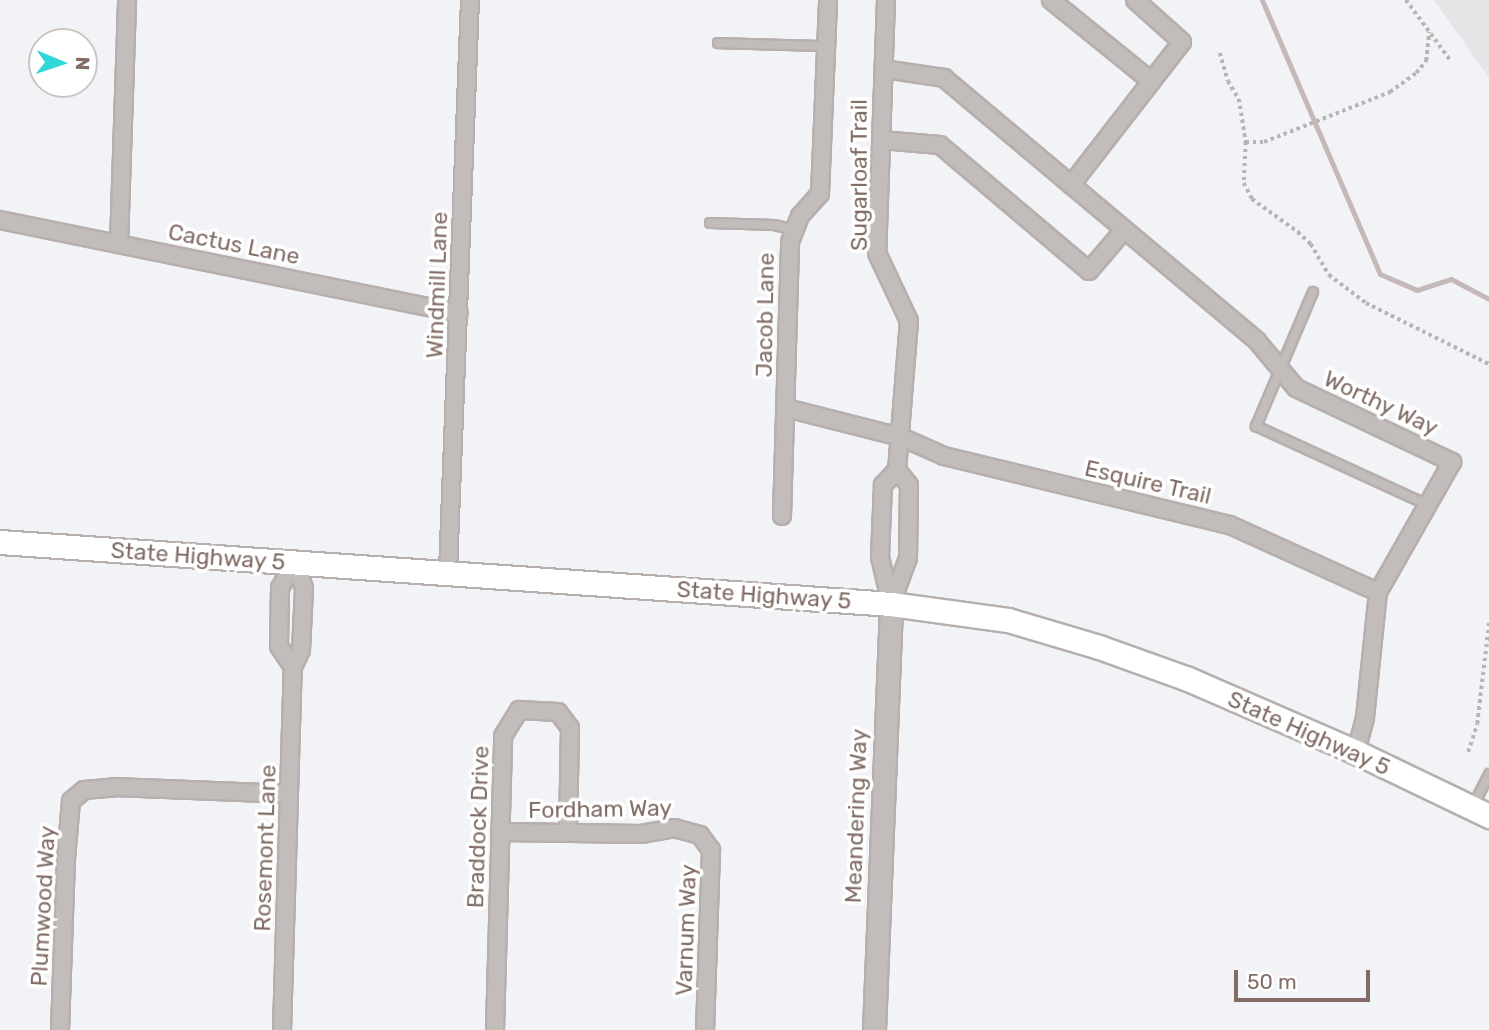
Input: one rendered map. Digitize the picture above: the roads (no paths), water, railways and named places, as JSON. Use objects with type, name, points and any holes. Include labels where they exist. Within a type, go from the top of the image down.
[{"type":"main road","name":"State Highway 5","points":[[0,542],[891,604],[1008,620],[1099,647],[1188,679],[1356,752],[1481,812]]},
{"type":"street","points":[[119,244],[127,0]]},
{"type":"street","name":"Windmill Lane","points":[[448,572],[470,0]]},
{"type":"street","name":"Jacob Lane","points":[[782,516],[790,242],[800,216],[820,194],[828,0]]},
{"type":"street","name":"Sugarloaf Trail","points":[[886,0],[877,253],[909,321],[897,470],[883,485],[880,557],[891,604]]},
{"type":"street","points":[[1051,0],[1151,81]]},
{"type":"street","points":[[1071,185],[1182,42],[1135,0]]},
{"type":"street","name":"Worthy Way","points":[[884,69],[944,78],[1256,341],[1296,388],[1452,461],[1378,592],[1367,699],[1356,752]]},
{"type":"street","points":[[881,140],[940,145],[1089,271],[1124,230]]},
{"type":"street","name":"Cactus Lane","points":[[0,220],[459,313]]},
{"type":"street","name":"Esquire Trail","points":[[786,408],[901,437],[944,456],[1230,525],[1378,592]]},
{"type":"street","name":"Sugarloaf Trail","points":[[891,604],[908,558],[909,485],[897,470]]},
{"type":"street","name":"Rosemont Lane","points":[[293,667],[279,646],[280,588],[295,562]]},
{"type":"street","name":"Rosemont Lane","points":[[282,1030],[293,667],[301,650],[304,588],[295,562]]},
{"type":"street","name":"Meandering Way","points":[[874,1030],[891,604]]},
{"type":"street","name":"Braddock Drive","points":[[495,1030],[503,736],[519,710],[541,709],[558,712],[570,727],[568,832]]},
{"type":"street","name":"Plumwood Way","points":[[60,1030],[66,859],[71,802],[84,790],[116,787],[289,794]]},
{"type":"street","name":"Fordham Way","points":[[500,832],[641,834],[674,828],[700,835]]},
{"type":"street","name":"Varnum Way","points":[[700,835],[711,850],[705,1030]]},
{"type":"lane","points":[[718,43],[826,46]]},
{"type":"lane","points":[[710,223],[774,225],[794,230]]},
{"type":"lane","points":[[1313,292],[1256,426],[1428,505]]},
{"type":"lane","points":[[1481,812],[1489,774]]},
{"type":"waterway","points":[[1262,0],[1380,274],[1417,290],[1451,279],[1489,299]]}]
